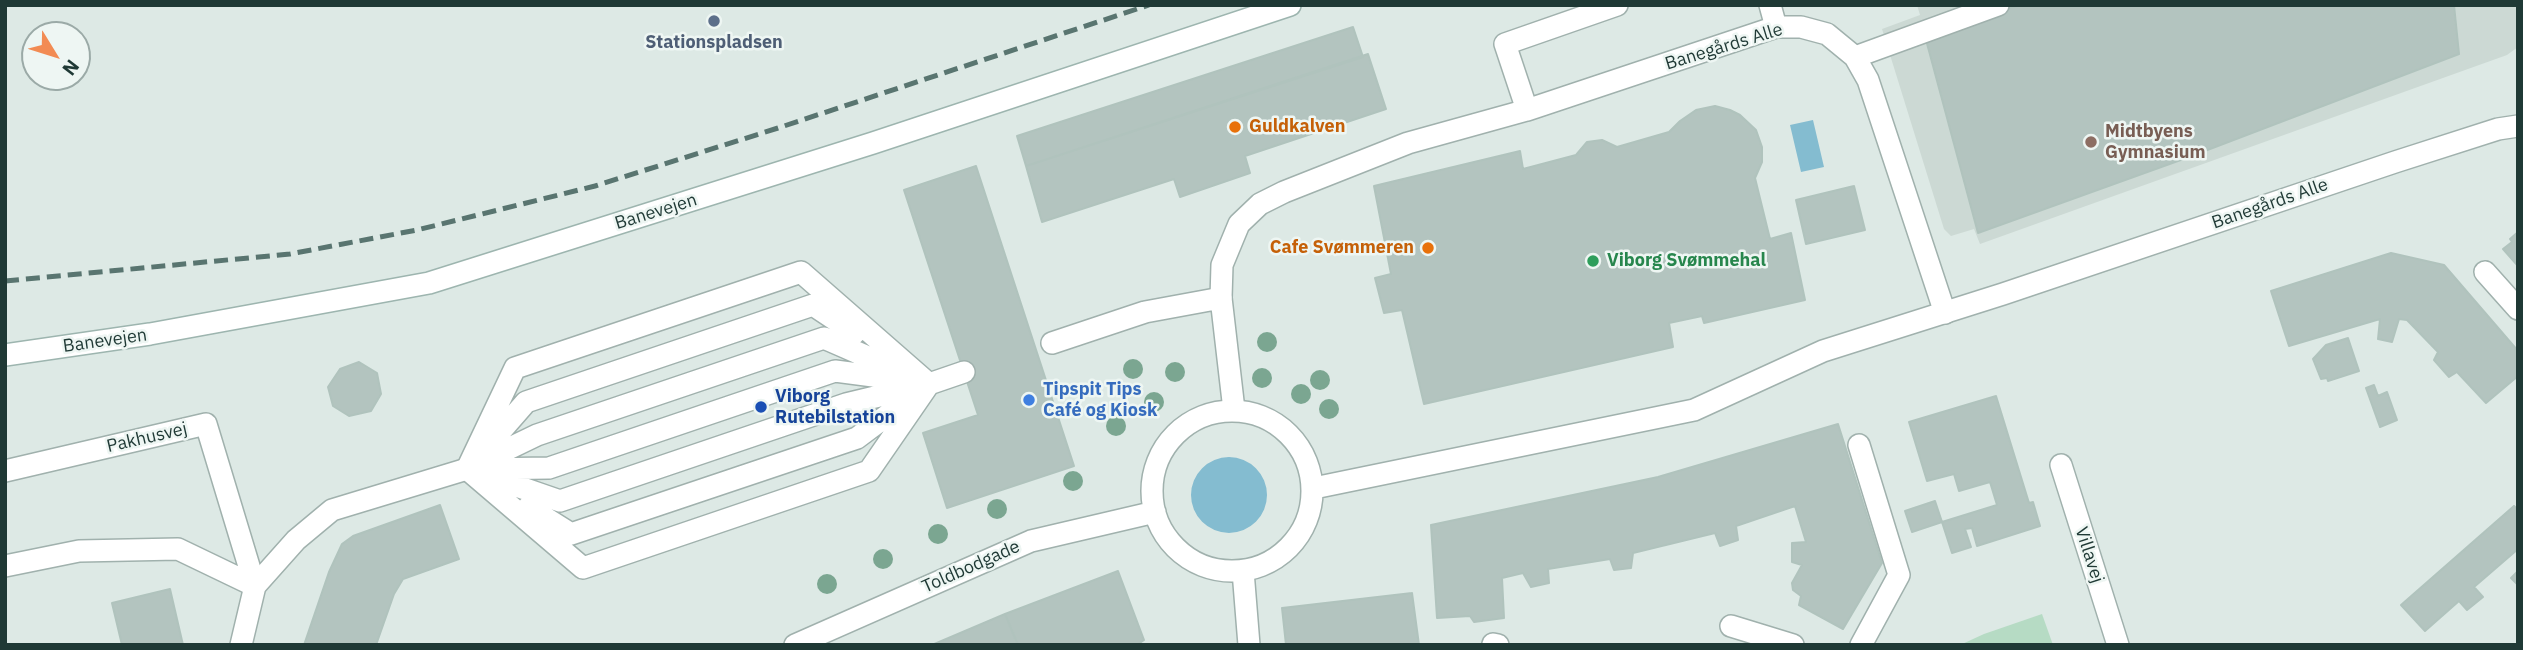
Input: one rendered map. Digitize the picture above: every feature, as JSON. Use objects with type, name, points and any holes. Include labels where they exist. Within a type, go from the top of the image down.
[{"type":"street","name":"Banevejen","points":[[5,355],[150,334],[429,283],[873,143],[1290,5]]},
{"type":"street","points":[[1527,110],[1505,44],[1617,5]]},
{"type":"street","points":[[1770,5],[1776,27]]},
{"type":"street","points":[[1855,57],[1998,5]]},
{"type":"street","name":"Banegårds Alle","points":[[1234,410],[1221,298],[1222,265],[1239,224],[1260,204],[1284,191],[1408,143],[1527,110],[1776,27],[1801,27],[1827,34],[1855,57],[1868,80],[1945,313]]},
{"type":"street","name":"Banegårds Alle","points":[[1314,488],[1694,410],[1823,351],[1945,313],[2408,158],[2498,129],[2518,126]]},
{"type":"street","points":[[467,469],[515,368],[802,271],[929,384]]},
{"type":"street","points":[[2485,272],[2518,309]]},
{"type":"street","points":[[1044,346],[1144,312],[1221,298]]},
{"type":"street","points":[[467,469],[526,401],[813,305],[929,384]]},
{"type":"street","points":[[241,645],[255,586],[296,540],[332,510],[467,469],[537,435],[824,338],[929,384]]},
{"type":"street","points":[[467,469],[549,468],[835,371],[929,384]]},
{"type":"street","points":[[467,469],[560,501],[846,404],[929,384],[964,372]]},
{"type":"street","points":[[467,469],[571,534],[858,438],[929,384]]},
{"type":"street","points":[[467,469],[583,568],[869,471],[929,384]]},
{"type":"street","points":[[1234,410],[1259,415],[1282,427],[1299,446],[1310,470],[1314,488],[1307,522],[1292,546],[1269,562],[1243,571],[1214,570],[1188,558],[1167,538],[1155,512],[1152,488],[1157,464],[1168,443],[1181,429],[1215,412],[1234,410]]},
{"type":"street","name":"Pakhusvej","points":[[5,471],[206,424],[255,586]]},
{"type":"street","points":[[1859,445],[1899,575],[1861,645]]},
{"type":"street","name":"Villavej","points":[[2061,465],[2118,645]]},
{"type":"street","name":"Toldbodgade","points":[[795,645],[1031,541],[1155,512]]},
{"type":"street","points":[[5,566],[79,551],[178,549],[255,586]]},
{"type":"street","points":[[1243,571],[1249,645]]},
{"type":"street","points":[[1731,626],[1793,645]]},
{"type":"shaded area","name":"Midtbyens Gymnasium","points":[[1917,5],[2518,5],[2518,47],[2507,55],[1980,244],[1974,229],[1951,236],[1944,229],[1882,29],[1920,15]]},
{"type":"green space","points":[[2042,614],[2053,645],[1960,645],[1984,634]]},
{"type":"water","points":[[1813,120],[1824,167],[1801,172],[1790,125]]},
{"type":"water","points":[[1237,457],[1250,463],[1261,474],[1267,487],[1265,510],[1250,527],[1237,533],[1221,533],[1208,527],[1193,510],[1191,487],[1197,474],[1214,459]]},
{"type":"building","name":"Midtbyens Gymnasium","points":[[2454,5],[2459,54],[2189,157],[1978,233],[1925,36],[2016,6]]},
{"type":"building","points":[[1353,27],[1363,57],[1026,166],[1017,136]]},
{"type":"building","points":[[1368,54],[1386,109],[1245,156],[1250,173],[1180,197],[1174,179],[1042,222],[1026,166]]},
{"type":"building","name":"Viborg Svømmehal","points":[[1715,106],[1740,115],[1756,130],[1762,147],[1762,162],[1755,178],[1770,239],[1791,233],[1805,300],[1704,323],[1702,316],[1669,323],[1673,347],[1424,404],[1402,310],[1384,313],[1375,278],[1391,274],[1374,186],[1520,151],[1523,169],[1576,155],[1587,142],[1602,140],[1617,147],[1669,132],[1696,110]]},
{"type":"building","points":[[976,166],[1074,466],[947,508],[923,433],[978,415],[904,190]]},
{"type":"building","points":[[1854,186],[1865,230],[1806,244],[1796,200]]},
{"type":"building","points":[[2518,232],[2518,266],[2503,249],[2512,242],[2510,239]]},
{"type":"building","points":[[2391,253],[2444,265],[2518,351],[2518,376],[2486,403],[2457,372],[2449,377],[2434,360],[2438,352],[2407,320],[2399,319],[2392,342],[2378,339],[2380,319],[2289,346],[2271,291]]},
{"type":"building","points":[[2348,338],[2359,371],[2328,381],[2327,378],[2321,379],[2313,359],[2326,345]]},
{"type":"building","points":[[359,362],[377,373],[381,394],[371,411],[349,416],[333,406],[328,387],[340,369]]},
{"type":"building","points":[[2374,385],[2378,396],[2387,392],[2397,420],[2380,427],[2366,388]]},
{"type":"building","points":[[1996,396],[2029,503],[2033,502],[2040,526],[1977,546],[1972,528],[1965,529],[1971,547],[1952,553],[1942,522],[1997,505],[1990,482],[1959,491],[1954,474],[1927,481],[1909,422]]},
{"type":"building","points":[[1838,424],[1882,563],[1843,629],[1799,605],[1801,596],[1793,590],[1792,583],[1802,565],[1792,562],[1792,543],[1806,542],[1795,506],[1736,526],[1738,540],[1720,546],[1715,533],[1633,553],[1631,568],[1614,570],[1610,559],[1548,569],[1549,583],[1531,587],[1523,573],[1502,578],[1504,618],[1474,622],[1470,616],[1437,618],[1431,525],[1658,477]]},
{"type":"building","points":[[1935,501],[1942,522],[1912,532],[1905,511]]},
{"type":"building","points":[[440,505],[459,559],[403,579],[394,594],[376,645],[304,645],[329,572],[342,544],[353,536]]},
{"type":"building","points":[[2514,506],[2518,510],[2518,549],[2474,587],[2483,597],[2467,610],[2459,601],[2425,631],[2401,605]]},
{"type":"building","points":[[1118,571],[1144,640],[1137,645],[1018,645],[1005,614]]},
{"type":"building","points":[[2518,571],[2518,585],[2511,578]]},
{"type":"building","points":[[170,589],[183,645],[122,645],[112,603]]},
{"type":"building","points":[[1412,593],[1419,645],[1286,645],[1282,608]]},
{"type":"building","points":[[1005,614],[1018,645],[932,645]]},
{"type":"railway","points":[[5,281],[290,254],[417,230],[595,186],[1149,5]]},
{"type":"place","name":"Stationspladsen","points":[[714,21]]},
{"type":"place","name":"Guldkalven","points":[[1235,127]]},
{"type":"place","name":"Midtbyens Gymnasium","points":[[2091,142]]},
{"type":"place","name":"Cafe Svømmeren","points":[[1428,248]]},
{"type":"place","name":"Viborg Svømmehal","points":[[1593,261]]},
{"type":"place","name":"Tipspit Tips Café og Kiosk","points":[[1029,400]]},
{"type":"place","name":"Viborg Rutebilstation","points":[[761,407]]}]
